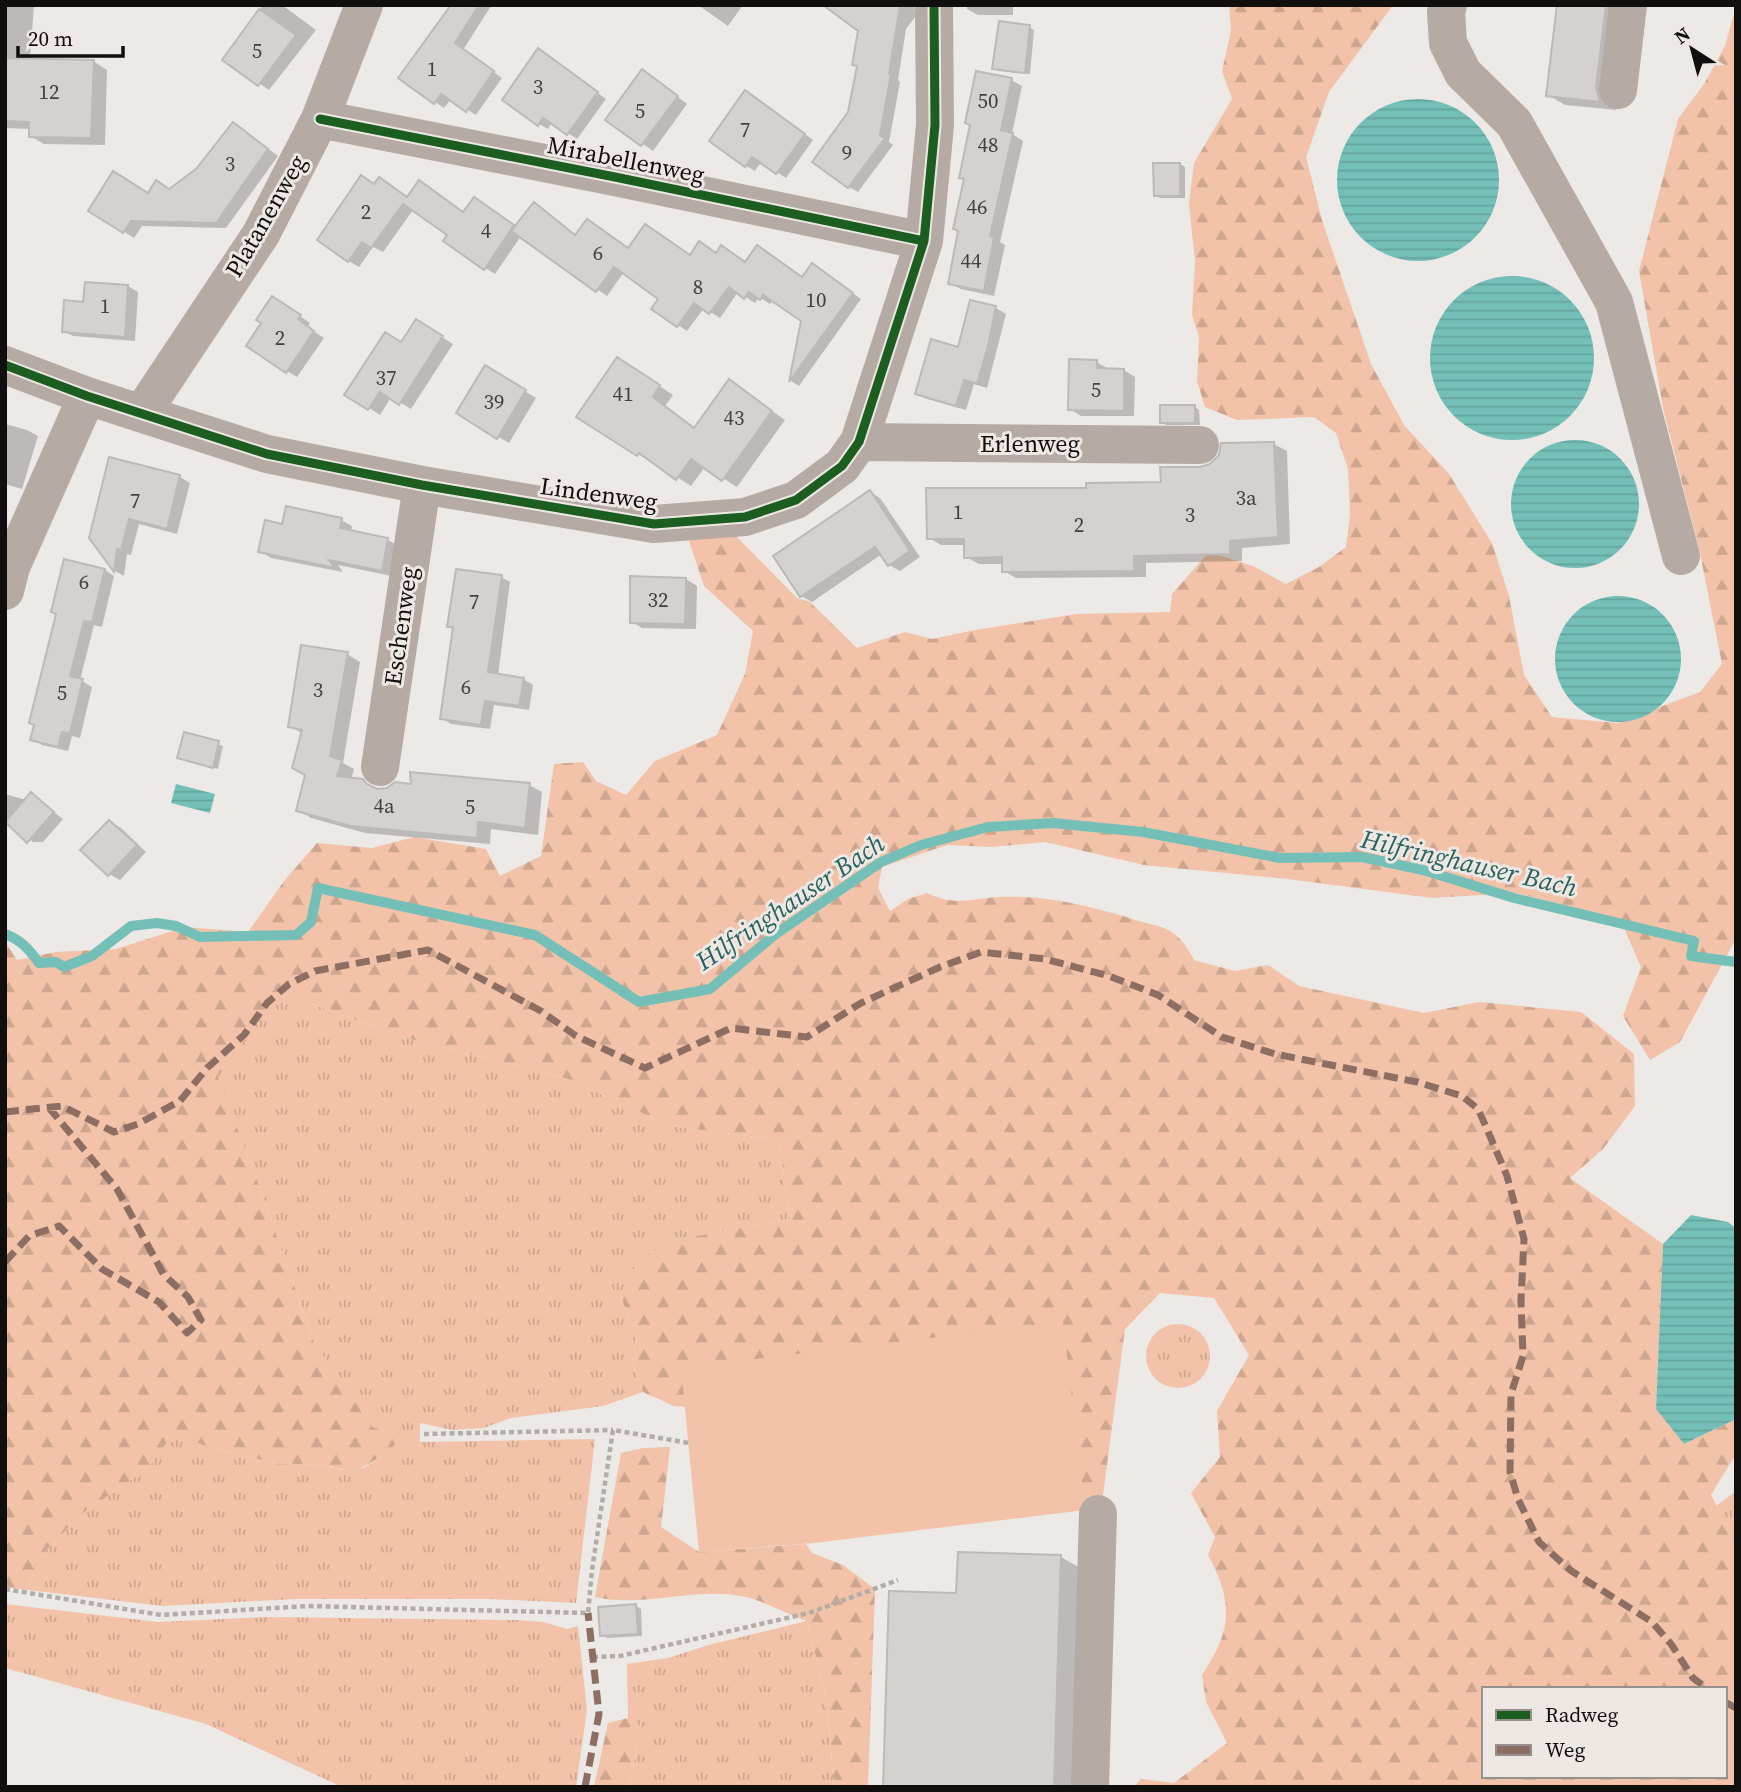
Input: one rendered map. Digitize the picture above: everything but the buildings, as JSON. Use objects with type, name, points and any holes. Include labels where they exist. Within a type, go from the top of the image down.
[{"type":"street","name":"Platanenweg","points":[[142,413],[261,234],[320,119],[364,5]]},
{"type":"street","name":"Lindenweg","points":[[5,365],[88,396],[267,454],[422,485],[654,524],[745,517],[796,500],[842,466],[859,442],[924,241],[935,125],[934,5]]},
{"type":"street","points":[[1448,5],[1448,43],[1464,73],[1514,123],[1614,302],[1681,556]]},
{"type":"street","points":[[1618,90],[1628,5]]},
{"type":"street","name":"Mirabellenweg","points":[[320,119],[924,241]]},
{"type":"street","points":[[5,591],[11,567],[88,396]]},
{"type":"street","name":"Erlenweg","points":[[859,442],[1200,444]]},
{"type":"street","name":"Eschenweg","points":[[380,767],[422,485]]},
{"type":"street","points":[[1090,1787],[1098,1514]]},
{"type":"path","points":[[5,1589],[161,1615],[308,1606],[588,1613],[613,1430]]},
{"type":"path","points":[[424,1434],[613,1430],[689,1443]]},
{"type":"path","points":[[593,1657],[632,1653],[809,1613],[898,1580]]},
{"type":"green space","points":[[1229,5],[1393,5],[1329,92],[1306,157],[1322,220],[1371,364],[1404,425],[1449,474],[1492,543],[1509,596],[1524,675],[1552,717],[1617,723],[1700,692],[1722,664],[1700,553],[1663,408],[1639,271],[1678,119],[1704,84],[1725,46],[1736,7],[1734,942],[1680,1042],[1650,1060],[1623,1016],[1641,967],[1620,919],[1516,893],[1432,898],[1288,879],[1144,865],[1045,842],[992,847],[947,845],[882,867],[878,888],[890,911],[908,899],[927,893],[956,901],[1019,897],[1088,907],[1167,929],[1181,940],[1194,960],[1235,971],[1268,965],[1299,986],[1424,1013],[1479,1002],[1581,1012],[1634,1054],[1635,1106],[1603,1149],[1570,1178],[1663,1244],[1656,1409],[1684,1444],[1736,1419],[1736,1458],[1711,1495],[1736,1543],[1736,1787],[1134,1787],[1141,1779],[1174,1783],[1227,1743],[1206,1702],[1202,1675],[1224,1630],[1225,1602],[1208,1555],[1215,1537],[1191,1493],[1220,1457],[1217,1411],[1249,1355],[1214,1298],[1160,1293],[1125,1329],[1101,1510],[682,1368],[686,1407],[674,1406],[643,1392],[633,1365],[636,1335],[620,1295],[639,1260],[673,1240],[790,1219],[779,1140],[670,1126],[568,1079],[403,1037],[278,992],[218,1077],[315,1345],[371,1426],[390,1434],[395,1444],[387,1453],[355,1472],[320,1465],[275,1463],[212,1448],[173,1434],[148,1468],[80,1515],[36,1561],[28,1590],[5,1587],[5,942],[17,960],[56,952],[116,949],[185,927],[248,932],[284,881],[317,843],[372,848],[414,837],[486,849],[500,876],[541,856],[554,764],[583,762],[596,781],[626,795],[655,761],[717,735],[745,674],[753,631],[704,586],[688,538],[733,533],[797,598],[810,602],[857,648],[905,632],[932,639],[1077,614],[1170,612],[1172,594],[1209,552],[1253,566],[1286,584],[1319,567],[1346,547],[1350,515],[1348,469],[1336,433],[1314,417],[1237,420],[1205,407],[1197,381],[1199,337],[1192,315],[1195,262],[1189,203],[1194,163],[1232,99],[1222,71],[1231,30]]},
{"type":"green space","points":[[278,992],[403,1037],[568,1079],[670,1126],[779,1140],[790,1219],[673,1240],[639,1260],[620,1295],[636,1335],[633,1365],[643,1392],[603,1406],[511,1418],[484,1428],[452,1430],[420,1423],[420,1442],[595,1439],[576,1603],[490,1599],[296,1599],[162,1606],[28,1590],[36,1561],[80,1515],[148,1468],[173,1433],[212,1448],[275,1463],[320,1465],[342,1470],[364,1468],[387,1453],[390,1434],[371,1426],[315,1345],[265,1202],[217,1077]]},
{"type":"green space","points":[[1063,1322],[1085,1510],[814,1543],[699,1552],[681,1368]]},
{"type":"green space","points":[[1178,1324],[1190,1326],[1201,1333],[1208,1344],[1208,1368],[1201,1379],[1190,1386],[1178,1388],[1166,1386],[1155,1379],[1148,1368],[1146,1356],[1148,1344],[1155,1333],[1166,1326]]},
{"type":"green space","points":[[670,1447],[661,1527],[699,1552],[806,1544],[812,1553],[843,1565],[875,1589],[868,1787],[834,1787],[827,1701],[807,1621],[741,1596],[705,1594],[631,1600],[595,1597],[621,1453],[643,1448]]},
{"type":"green space","points":[[1736,1491],[1736,1543],[1716,1506]]},
{"type":"green space","points":[[5,1604],[158,1622],[268,1617],[517,1620],[543,1622],[567,1629],[578,1626],[587,1710],[576,1787],[342,1787],[206,1724],[5,1668]]},
{"type":"green space","points":[[807,1621],[827,1701],[834,1787],[629,1787],[641,1727],[628,1718],[627,1664],[668,1658],[712,1644]]},
{"type":"green space","points":[[628,1718],[641,1727],[629,1787],[594,1787],[608,1723]]},
{"type":"water","points":[[1418,99],[1449,105],[1475,123],[1493,149],[1499,180],[1493,211],[1475,237],[1449,255],[1418,261],[1387,255],[1361,237],[1343,211],[1337,180],[1343,149],[1361,123],[1387,105]]},
{"type":"water","points":[[1512,276],[1543,283],[1570,300],[1587,327],[1594,358],[1587,389],[1570,416],[1543,433],[1512,440],[1481,433],[1454,416],[1437,389],[1430,358],[1437,327],[1454,300],[1481,283]]},
{"type":"water","points":[[1575,440],[1600,445],[1620,459],[1634,479],[1639,504],[1634,529],[1620,549],[1600,563],[1575,568],[1550,563],[1530,549],[1516,529],[1511,504],[1516,479],[1530,459],[1550,445]]},
{"type":"water","points":[[1618,596],[1642,601],[1662,615],[1676,635],[1681,659],[1676,683],[1662,703],[1642,717],[1618,722],[1594,717],[1574,703],[1560,683],[1555,659],[1560,635],[1574,615],[1594,601]]},
{"type":"water","points":[[176,784],[215,794],[210,813],[171,803]]},
{"type":"water","points":[[1691,1215],[1728,1222],[1736,1228],[1736,1419],[1684,1444],[1656,1409],[1663,1244]]},
{"type":"waterway","name":"Hilfringhauser Bach","points":[[5,934],[16,939],[39,963],[56,962],[64,967],[92,956],[131,926],[157,923],[176,926],[200,937],[296,935],[311,922],[318,888],[535,935],[639,1002],[710,989],[777,933],[881,862],[921,845],[988,827],[1053,823],[1143,832],[1280,858],[1362,857],[1423,870],[1514,898],[1694,941],[1691,956],[1736,962]]},
{"type":"marked path","points":[[5,1112],[62,1106],[114,1132],[138,1124],[180,1101],[207,1068],[244,1035],[267,1003],[289,984],[315,971],[428,950],[541,1011],[576,1036],[645,1068],[731,1028],[807,1037],[861,1003],[940,967],[981,952],[1045,959],[1109,976],[1158,995],[1222,1037],[1275,1054],[1417,1082],[1462,1096],[1478,1109],[1507,1176],[1524,1239],[1521,1301],[1523,1356],[1511,1394],[1510,1472],[1518,1499],[1539,1542],[1570,1570],[1652,1622],[1671,1644],[1693,1678],[1705,1687]]},
{"type":"marked path","points":[[5,1262],[29,1236],[59,1226],[102,1269],[159,1302],[187,1333],[201,1320],[188,1297],[164,1275],[117,1189],[50,1109]]},
{"type":"marked path","points":[[585,1787],[599,1714],[588,1613]]},
{"type":"marked path","points":[[1727,1703],[1736,1708]]},
{"type":"cycle path","points":[[5,365],[87,396],[267,454],[422,485],[654,524],[745,517],[796,500],[842,466],[859,442],[924,241],[935,125],[934,5]]},
{"type":"cycle path","points":[[320,119],[924,241]]}]
